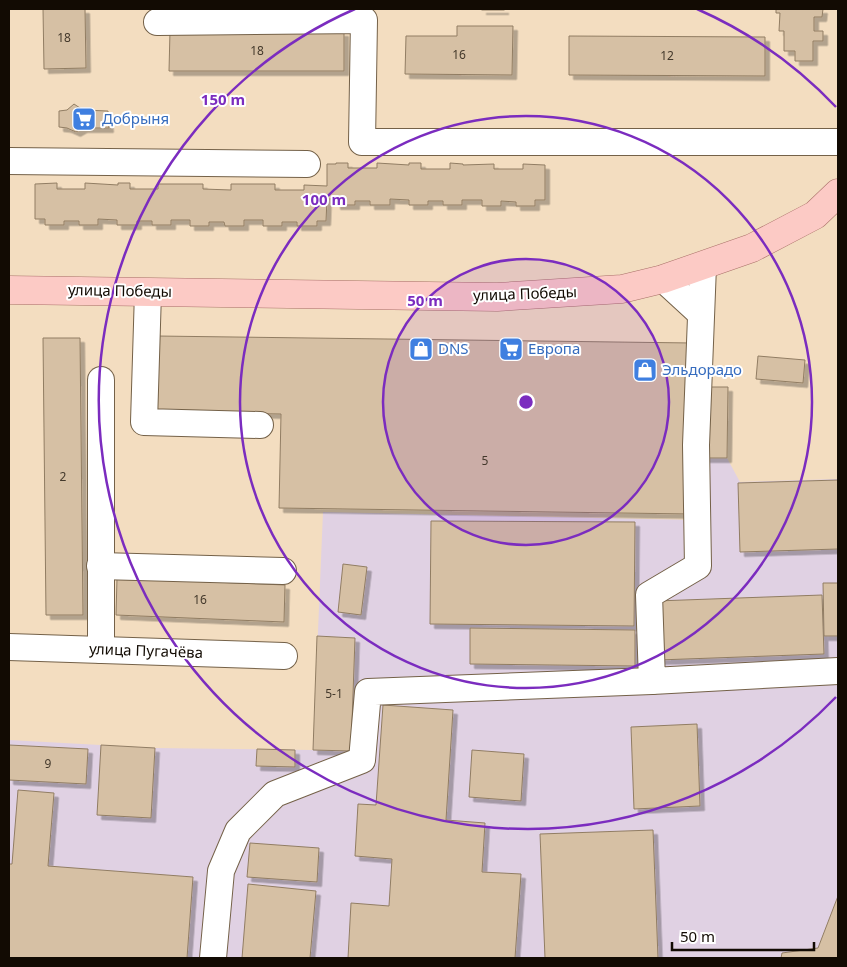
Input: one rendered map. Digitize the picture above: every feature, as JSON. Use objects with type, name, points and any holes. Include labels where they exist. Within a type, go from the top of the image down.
[{"type":"main road","name":"улица Победы","points":[[9,290],[497,296],[622,289],[663,279],[752,248],[815,215],[838,193]]},
{"type":"street","points":[[158,22],[364,20],[362,142],[838,142]]},
{"type":"street","points":[[9,162],[307,164]]},
{"type":"street","points":[[652,681],[649,595],[698,566],[696,445],[703,266]]},
{"type":"street","points":[[663,279],[700,313]]},
{"type":"street","points":[[148,292],[144,422],[260,425]]},
{"type":"street","points":[[101,380],[101,650]]},
{"type":"street","points":[[100,566],[283,571]]},
{"type":"street","name":"улица Пугачёва","points":[[9,647],[284,656]]},
{"type":"street","points":[[213,958],[221,871],[238,832],[275,794],[362,760],[368,692],[652,681],[838,671]]},
{"type":"shaded area","points":[[705,458],[727,458],[740,482],[838,479],[838,958],[9,958],[9,740],[155,748],[313,750],[323,512],[693,520]]},
{"type":"building","points":[[43,9],[85,9],[86,68],[44,69]]},
{"type":"building","points":[[504,9],[504,10],[482,10]]},
{"type":"building","points":[[776,9],[823,9],[822,17],[814,17],[814,31],[823,31],[823,41],[813,41],[813,61],[795,61],[795,51],[784,51],[784,31],[779,31],[780,13],[776,13]]},
{"type":"building","points":[[457,26],[513,26],[512,75],[405,74],[406,36],[457,36]]},
{"type":"building","points":[[170,31],[344,32],[344,71],[169,71]]},
{"type":"building","points":[[569,36],[765,37],[765,76],[569,75]]},
{"type":"building","name":"Добрыня","points":[[74,104],[83,110],[108,111],[109,128],[83,128],[76,132],[59,127],[59,111],[67,110]]},
{"type":"building","points":[[348,163],[348,168],[377,168],[377,163],[409,165],[409,163],[421,163],[421,169],[450,169],[450,163],[463,165],[494,164],[494,169],[523,169],[523,164],[545,165],[545,200],[535,200],[535,206],[516,206],[516,202],[501,201],[501,206],[482,206],[482,200],[462,200],[462,205],[443,205],[443,201],[428,201],[428,205],[409,205],[409,200],[390,199],[390,205],[370,205],[370,201],[355,201],[355,205],[336,205],[336,199],[327,199],[326,221],[317,221],[317,226],[297,226],[297,222],[282,222],[282,226],[263,226],[263,220],[244,220],[244,226],[225,226],[224,222],[209,222],[209,226],[190,226],[190,220],[171,220],[171,225],[152,225],[152,221],[137,221],[137,225],[117,225],[117,220],[98,219],[98,225],[79,225],[79,221],[64,221],[64,225],[45,225],[45,219],[35,219],[35,184],[57,183],[57,189],[85,189],[85,183],[118,185],[118,183],[130,183],[130,189],[158,189],[158,184],[203,184],[203,189],[231,190],[231,184],[275,184],[275,190],[304,190],[304,185],[327,186],[327,164]]},
{"type":"building","points":[[157,336],[692,343],[690,514],[279,508],[281,414],[156,412]]},
{"type":"building","points":[[43,338],[80,338],[83,615],[46,615]]},
{"type":"building","points":[[758,356],[805,360],[803,383],[756,379]]},
{"type":"building","points":[[705,387],[728,387],[727,458],[704,458]]},
{"type":"building","points":[[838,480],[838,549],[740,552],[738,483]]},
{"type":"building","points":[[431,521],[635,522],[634,626],[430,624]]},
{"type":"building","points":[[343,564],[367,567],[361,615],[338,612]]},
{"type":"building","points":[[117,578],[285,585],[284,622],[116,615]]},
{"type":"building","points":[[823,583],[838,583],[838,636],[824,636]]},
{"type":"building","points":[[822,595],[824,654],[658,660],[656,601]]},
{"type":"building","points":[[470,628],[635,630],[635,666],[470,664]]},
{"type":"building","points":[[317,636],[355,638],[351,751],[313,750]]},
{"type":"building","points":[[383,705],[453,710],[446,820],[485,823],[482,872],[521,874],[515,958],[348,958],[351,903],[389,906],[392,859],[355,856],[358,804],[376,805]]},
{"type":"building","points":[[697,724],[700,806],[634,809],[631,727]]},
{"type":"building","points":[[9,745],[88,749],[86,784],[9,780]]},
{"type":"building","points":[[101,745],[155,748],[151,818],[97,815]]},
{"type":"building","points":[[257,749],[295,750],[295,767],[256,766]]},
{"type":"building","points":[[472,750],[524,754],[521,801],[469,797]]},
{"type":"building","points":[[18,790],[54,793],[48,866],[193,877],[187,958],[9,958],[9,864],[12,864]]},
{"type":"building","points":[[653,830],[658,958],[545,958],[540,834]]},
{"type":"building","points":[[250,843],[319,848],[317,882],[247,877]]},
{"type":"building","points":[[248,884],[316,891],[310,958],[242,958]]},
{"type":"building","points":[[838,896],[838,958],[781,958],[782,953],[818,948]]},
{"type":"place","name":"Добрыня","points":[[84,119]]},
{"type":"place","name":"DNS","points":[[421,349]]},
{"type":"place","name":"Европа","points":[[511,349]]},
{"type":"place","name":"Эльдорадо","points":[[645,370]]}]
